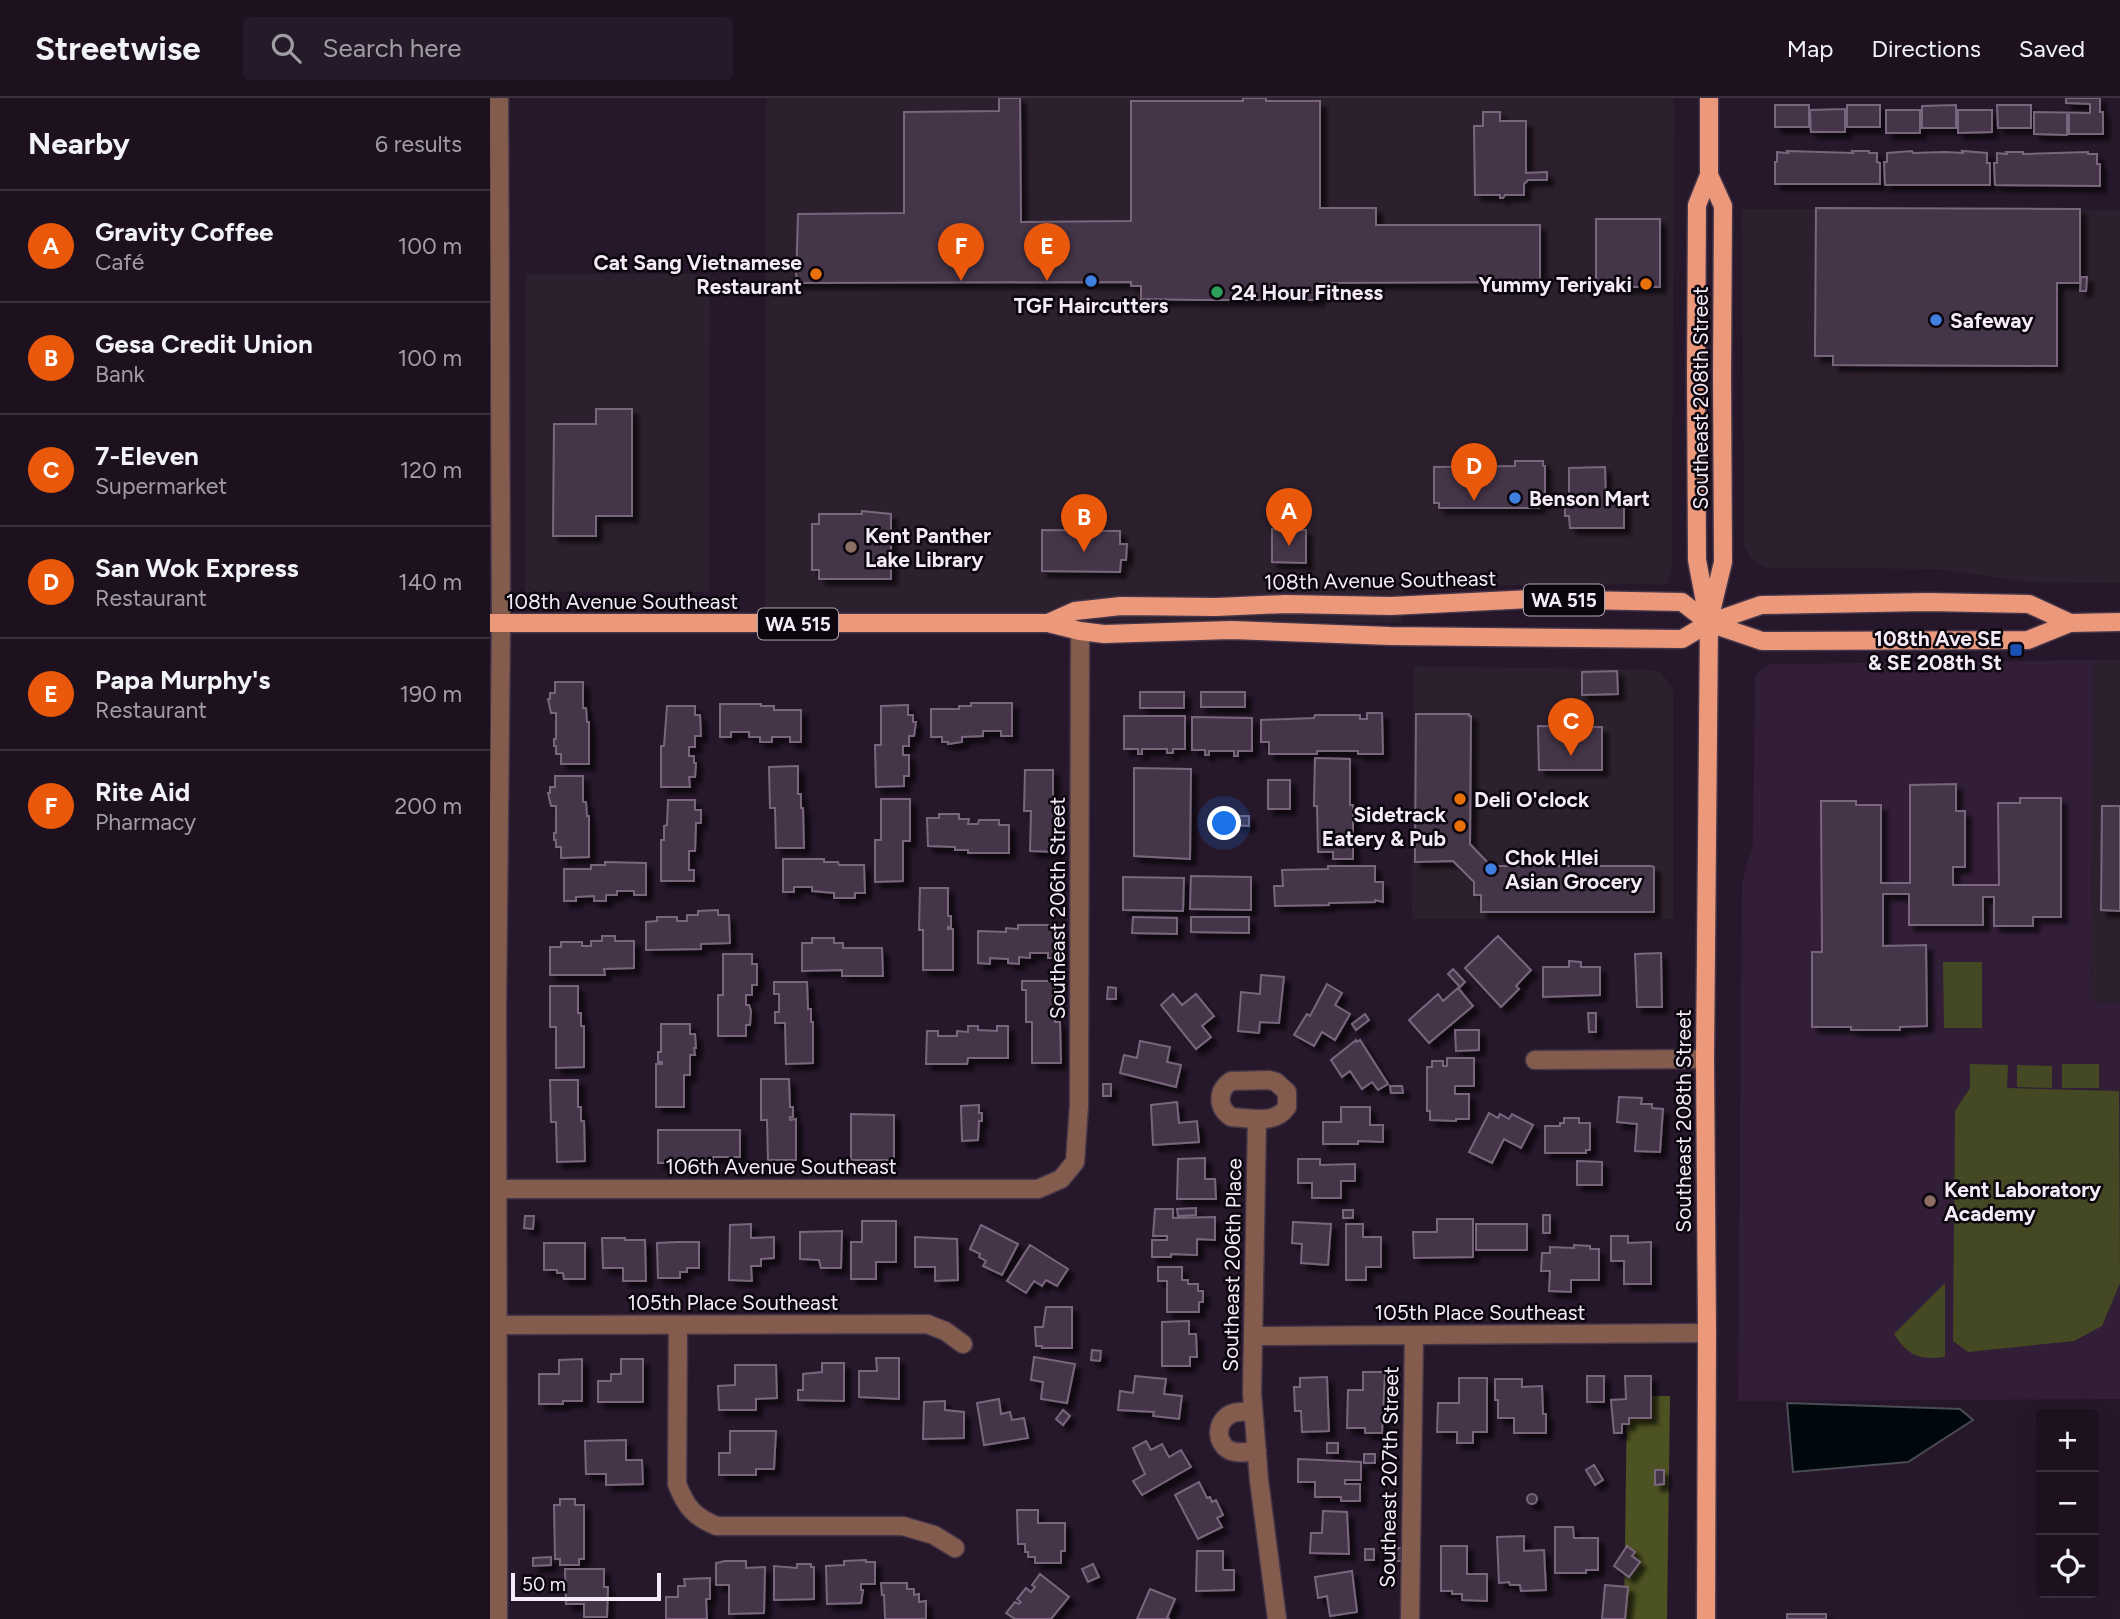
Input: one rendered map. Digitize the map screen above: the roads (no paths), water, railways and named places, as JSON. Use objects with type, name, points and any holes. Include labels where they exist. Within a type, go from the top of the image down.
[{"type":"main road","name":"Southeast 208th Street","points":[[1706,1619],[1705,1059],[1709,623],[1697,560],[1696,376],[1697,205],[1709,175],[1709,98]]},
{"type":"main road","name":"Southeast 208th Street","points":[[1709,175],[1723,206],[1723,562],[1709,623]]},
{"type":"main road","name":"108th Avenue Southeast","points":[[1048,623],[1075,611],[1121,606],[1391,606],[1529,599],[1682,603],[1709,623],[1762,641],[2028,640],[2070,623],[2120,622]]},
{"type":"main road","name":"108th Avenue Southeast","points":[[495,623],[1048,623],[1104,634],[1231,630],[1390,636],[1682,639],[1709,623],[1761,605],[1927,602],[2029,604],[2070,623]]},
{"type":"street","points":[[498,1619],[494,1492],[498,1189],[494,1162],[494,1005],[499,98]]},
{"type":"street","name":"Southeast 206th Street","points":[[1061,1180],[1075,1162],[1079,1117],[1080,631]]},
{"type":"street","points":[[1535,1060],[1705,1059]]},
{"type":"street","name":"Southeast 206th Place","points":[[1257,1119],[1252,1394],[1277,1619]]},
{"type":"street","name":"106th Avenue Southeast","points":[[498,1189],[1038,1189],[1061,1180]]},
{"type":"street","name":"105th Place Southeast","points":[[498,1325],[927,1324],[945,1331],[963,1344]]},
{"type":"street","points":[[678,1325],[677,1484],[684,1502],[703,1520],[718,1526],[903,1526],[934,1535],[955,1548]]},
{"type":"street","name":"105th Place Southeast","points":[[1254,1336],[1707,1334]]},
{"type":"street","name":"Southeast 207th Street","points":[[1410,1619],[1414,1336]]},
{"type":"street","points":[[1253,1411],[1230,1415],[1224,1419],[1219,1434],[1226,1448],[1232,1451],[1257,1451]]},
{"type":"place","name":"Cat Sang Vietnamese Restaurant","points":[[816,274]]},
{"type":"place","name":"Rite Aid","points":[[961,281]]},
{"type":"place","name":"Papa Murphy's","points":[[1047,281]]},
{"type":"place","name":"TGF Haircutters","points":[[1091,281]]},
{"type":"place","name":"Yummy Teriyaki","points":[[1646,284]]},
{"type":"place","name":"24 Hour Fitness","points":[[1217,292]]},
{"type":"place","name":"Safeway","points":[[1936,320]]},
{"type":"place","name":"Benson Mart","points":[[1515,498]]},
{"type":"place","name":"San Wok Express","points":[[1474,501]]},
{"type":"place","name":"Gravity Coffee","points":[[1289,546]]},
{"type":"place","name":"Kent Panther Lake Library","points":[[851,547]]},
{"type":"place","name":"Gesa Credit Union","points":[[1084,552]]},
{"type":"place","name":"108th Ave SE & SE 208th St","points":[[2016,650]]},
{"type":"place","name":"7-Eleven","points":[[1571,756]]},
{"type":"place","name":"Deli O'clock","points":[[1460,799]]},
{"type":"place","name":"Sidetrack Eatery & Pub","points":[[1460,826]]},
{"type":"place","name":"Chok Hlei Asian Grocery","points":[[1491,869]]},
{"type":"place","name":"Kent Laboratory Academy","points":[[1930,1201]]}]
